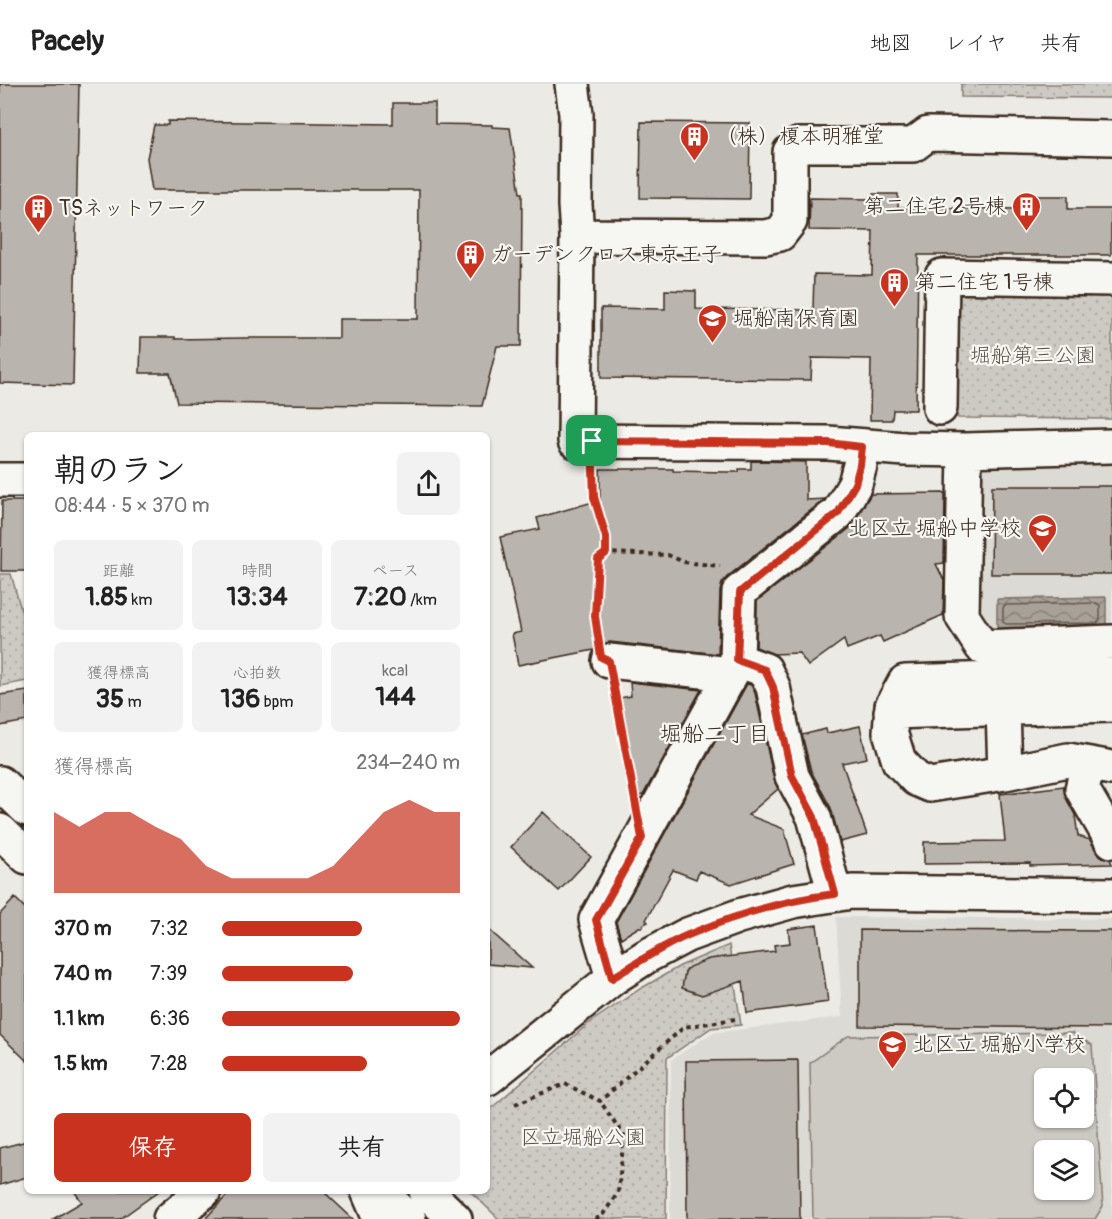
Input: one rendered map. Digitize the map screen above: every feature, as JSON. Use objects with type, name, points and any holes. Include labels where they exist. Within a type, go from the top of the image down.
[{"type":"street","points":[[572,84],[576,114],[575,441],[828,443],[862,447],[965,450],[1112,446]]},
{"type":"street","points":[[577,236],[765,237],[780,234],[790,221],[790,152],[798,145],[913,145],[928,134],[1112,138]]},
{"type":"street","points":[[940,408],[942,276],[1112,279]]},
{"type":"street","points":[[612,978],[596,920],[734,667],[740,592],[838,513],[855,484],[862,447]]},
{"type":"street","points":[[965,450],[962,616],[982,646],[1112,642]]},
{"type":"street","points":[[0,480],[24,480]]},
{"type":"street","points":[[609,661],[765,670],[773,687],[792,776],[814,817],[835,894]]},
{"type":"street","points":[[1112,675],[905,682],[892,706],[890,732],[899,761],[916,779],[930,784],[1068,760],[1100,766],[1082,789],[1112,841]]},
{"type":"street","points":[[891,712],[1112,705]]},
{"type":"street","points":[[1003,709],[1005,772]]},
{"type":"street","points":[[0,783],[24,806]]},
{"type":"street","points":[[0,831],[24,854]]},
{"type":"street","points":[[490,1076],[612,978],[687,935],[739,916],[793,901],[852,892],[1112,895]]},
{"type":"street","points":[[170,1219],[200,1194]]},
{"type":"street","points":[[369,1194],[380,1219]]},
{"type":"street","points":[[382,1194],[409,1219]]},
{"type":"street","points":[[429,1194],[455,1219]]},
{"type":"path","points":[[592,441],[594,497],[606,537],[606,553]]},
{"type":"path","points":[[633,791],[609,661],[601,657],[595,616],[598,559],[606,553],[668,555],[684,562],[722,566],[759,577]]},
{"type":"path","points":[[600,1101],[684,1027],[735,1019]]},
{"type":"path","points":[[515,1104],[565,1084],[600,1101],[624,1136],[618,1193],[601,1218],[595,1219]]},
{"type":"shaded area","name":"北区立 堀船中学校","points":[[1112,461],[1112,632],[989,635],[971,611],[973,534],[983,465]]},
{"type":"shaded area","name":"北区立 堀船小学校","points":[[836,917],[1112,919],[1112,1219],[670,1219],[671,1060],[712,1033],[842,1017]]},
{"type":"green space","points":[[961,84],[1112,84],[1112,98],[961,97]]},
{"type":"green space","name":"堀船第三公園","points":[[965,292],[1112,294],[1112,419],[958,418],[954,411],[955,300]]},
{"type":"green space","points":[[0,574],[11,574],[24,620],[24,682],[0,686]]},
{"type":"green space","name":"区立堀船公園","points":[[729,945],[741,1025],[711,1028],[667,1058],[666,1219],[499,1219],[473,1194],[490,1194],[490,1109],[589,1023],[680,966]]},
{"type":"green space","points":[[1072,1033],[1092,1045],[1094,1068],[1034,1068],[1034,1128],[1094,1128],[1094,1074],[1103,1206],[1095,1219],[813,1219],[810,1063],[848,1036]]},
{"type":"water","points":[[1106,597],[1106,629],[997,631],[997,599]]},
{"type":"building","name":"TSネットワーク","points":[[0,84],[79,84],[73,385],[0,383]]},
{"type":"building","points":[[393,103],[435,103],[435,124],[492,125],[492,127],[510,128],[520,193],[522,193],[521,346],[497,346],[482,406],[177,403],[170,373],[140,373],[141,337],[175,337],[175,339],[339,338],[339,319],[418,319],[419,190],[152,190],[147,158],[154,125],[168,125],[168,121],[393,124]]},
{"type":"building","name":"（株）榎本明雅堂","points":[[641,122],[750,123],[749,199],[640,198]]},
{"type":"building","points":[[873,194],[898,194],[898,207],[919,208],[1026,209],[1026,196],[1068,196],[1068,209],[1111,209],[1111,255],[918,255],[916,410],[893,410],[892,420],[870,420],[871,359],[812,358],[811,380],[601,378],[601,308],[665,309],[665,290],[696,291],[696,309],[813,310],[814,274],[872,275],[873,231],[809,230],[810,198],[873,199]]},
{"type":"building","points":[[751,461],[806,462],[806,500],[825,499],[722,583],[718,654],[610,642],[601,644],[594,650],[518,665],[512,634],[521,632],[500,537],[540,529],[537,518],[600,500],[600,469],[739,472],[739,469],[751,469]]},
{"type":"building","points":[[992,486],[1112,486],[1112,574],[991,574]]},
{"type":"building","points":[[945,493],[944,563],[936,564],[944,580],[943,615],[883,642],[880,636],[847,649],[844,640],[808,666],[799,653],[773,654],[756,647],[757,601],[850,528],[871,494]]},
{"type":"building","points":[[2,501],[24,501],[24,571],[1,571]]},
{"type":"building","points":[[630,682],[701,690],[643,795],[638,796],[619,698],[631,696]]},
{"type":"building","points":[[747,684],[751,685],[755,693],[778,789],[748,815],[784,829],[794,864],[731,884],[699,871],[696,879],[673,870],[646,920],[648,922],[621,938],[616,922]]},
{"type":"building","points":[[24,691],[24,722],[0,726],[0,695]]},
{"type":"building","points":[[860,726],[867,758],[842,763],[867,835],[840,842],[831,808],[811,771],[802,735],[826,729],[827,733]]},
{"type":"building","points":[[1064,786],[1066,798],[1075,815],[1078,836],[1090,840],[1096,851],[1102,857],[1110,859],[1112,864],[1030,866],[1030,863],[924,864],[924,842],[1005,841],[1000,794]]},
{"type":"building","points":[[543,812],[591,857],[559,891],[511,847]]},
{"type":"building","points":[[15,898],[24,907],[24,1058],[0,1035],[0,914]]},
{"type":"building","points":[[817,925],[828,1002],[747,1013],[743,981],[702,995],[682,988],[685,972],[689,967],[709,959],[775,951],[774,945],[790,943],[788,929]]},
{"type":"building","points":[[860,930],[1112,931],[1112,1028],[860,1026]]},
{"type":"building","points":[[490,931],[532,968],[490,964]]},
{"type":"building","points":[[798,1060],[800,1219],[687,1219],[686,1061]]},
{"type":"building","points":[[24,1142],[24,1178],[0,1185],[0,1148]]},
{"type":"building","points":[[76,1194],[155,1194],[120,1219],[53,1219],[82,1202]]},
{"type":"building","points":[[228,1194],[326,1194],[353,1219],[205,1219]]},
{"type":"place","name":"（株）榎本明雅堂","points":[[695,162]]},
{"type":"place","name":"第二住宅 2号棟","points":[[1027,232]]},
{"type":"place","name":"TSネットワーク","points":[[38,234]]},
{"type":"place","name":"ガーデンクロス東京王子","points":[[470,280]]},
{"type":"place","name":"第二住宅 1号棟","points":[[894,308]]},
{"type":"place","name":"堀船南保育園","points":[[712,344]]},
{"type":"place","name":"北区立 堀船中学校","points":[[1042,554]]},
{"type":"place","name":"北区立 堀船小学校","points":[[892,1070]]},
{"type":"district","name":"堀船二丁目","points":[[715,733]]},
{"type":"route","points":[[592,441],[828,443],[862,447],[855,484],[838,513],[740,592],[737,660],[765,670],[773,687],[792,776],[814,817],[835,894],[793,901],[739,916],[687,935],[612,978],[596,920],[642,838],[609,661],[601,657],[595,616],[598,559],[606,553],[606,537],[594,497],[592,441]]}]
